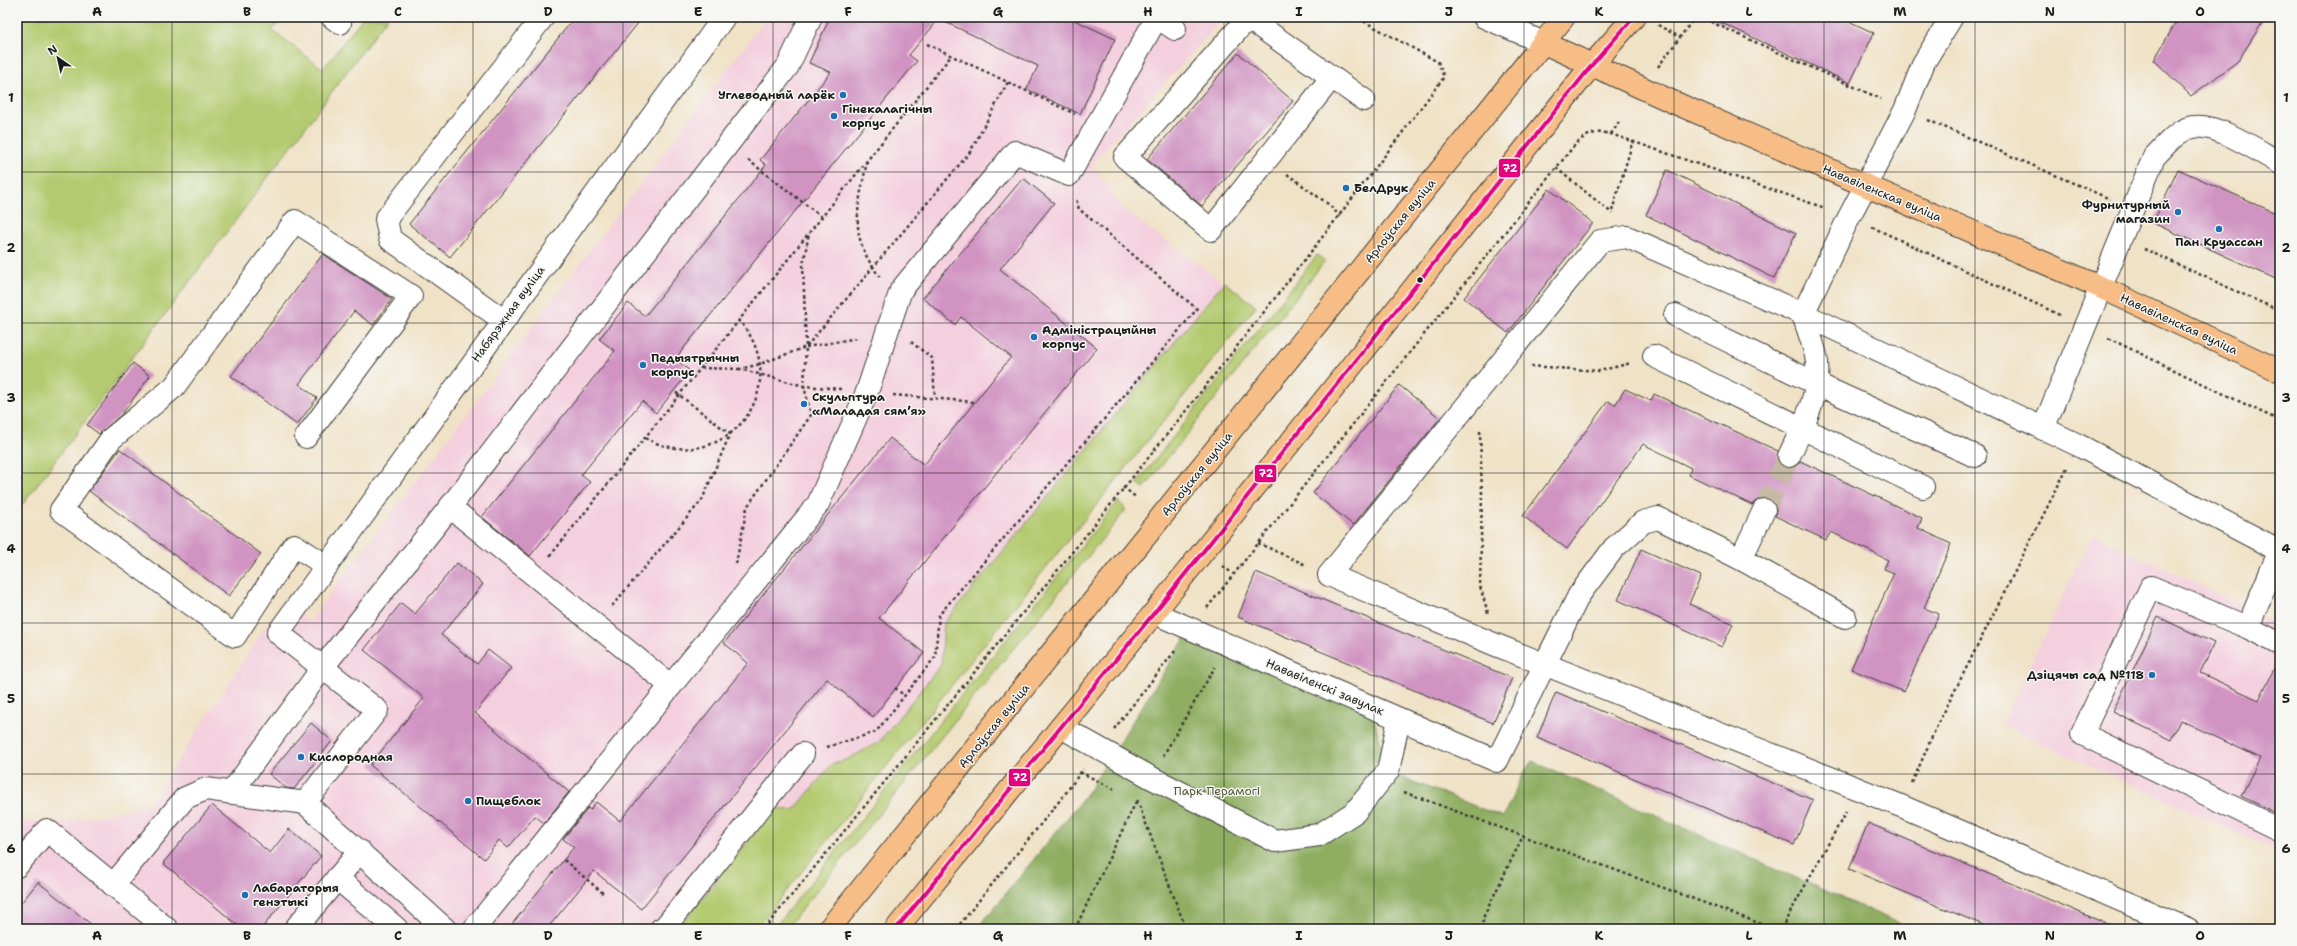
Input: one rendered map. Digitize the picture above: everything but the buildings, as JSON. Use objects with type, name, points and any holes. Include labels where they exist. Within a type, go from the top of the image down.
[{"type":"main road","name":"Арлоўская вуліца","points":[[829,929],[1564,17]]},
{"type":"main road","points":[[896,929],[1154,613],[1592,66],[1634,17]]},
{"type":"main road","name":"Нававіленская вуліца","points":[[1544,43],[1592,66],[2100,287],[2280,371]]},
{"type":"street","points":[[503,320],[390,238],[386,219],[543,17]]},
{"type":"street","name":"Набярэжная вуліца","points":[[322,667],[278,633],[503,320],[724,17]]},
{"type":"street","points":[[231,793],[322,667],[450,507],[788,66],[811,17]]},
{"type":"street","points":[[474,929],[818,504],[867,392],[901,290],[1016,152],[1069,175],[1157,17],[1175,29]]},
{"type":"street","name":"Нававіленская вуліца","points":[[1484,17],[1544,43]]},
{"type":"street","points":[[1789,456],[1802,428],[1817,384],[1816,356],[1803,314],[1849,217],[1905,110],[1924,62],[1952,17]]},
{"type":"street","points":[[1332,77],[1210,230],[1125,157],[1248,18],[1332,77],[1364,100]]},
{"type":"street","points":[[2043,429],[2154,157],[2176,135],[2193,127],[2216,130],[2280,163]]},
{"type":"street","points":[[306,437],[411,296],[295,221],[174,387],[112,439],[61,510],[235,636],[294,545],[327,566]]},
{"type":"street","points":[[2188,929],[1901,806],[1496,645],[1329,575],[1600,241],[1627,236],[1803,314],[2078,445],[2280,551],[2254,612],[2249,628]]},
{"type":"street","points":[[1675,315],[1817,384],[1975,456]]},
{"type":"street","points":[[1654,356],[1923,486]]},
{"type":"street","points":[[450,507],[671,686]]},
{"type":"street","points":[[1741,559],[1764,510]]},
{"type":"street","points":[[1544,664],[1580,596],[1614,548],[1643,522],[1658,518],[1741,559],[1845,617]]},
{"type":"street","points":[[2280,644],[2249,628],[2151,587],[2082,734],[2280,830]]},
{"type":"street","name":"Нававіленскі завулак","points":[[1154,613],[1497,761],[1544,664]]},
{"type":"street","points":[[305,803],[377,710],[322,667]]},
{"type":"street","points":[[1061,727],[1099,749],[1275,841],[1319,835],[1355,812],[1388,771],[1399,719]]},
{"type":"street","points":[[661,929],[664,928],[803,754]]},
{"type":"street","points":[[113,885],[185,798],[206,789],[305,803],[445,929]]},
{"type":"street","points":[[17,866],[47,830],[167,929]]},
{"type":"street","points":[[295,929],[360,851]]},
{"type":"street","points":[[337,878],[396,928]]},
{"type":"path","points":[[764,929],[1123,487],[1340,216],[1444,76],[1438,62],[1356,17]]},
{"type":"path","points":[[1657,67],[1695,17]]},
{"type":"path","points":[[1700,17],[1905,110],[2111,199],[2121,235],[2139,247],[2280,311]]},
{"type":"path","points":[[1657,24],[1680,37]]},
{"type":"path","points":[[927,44],[1076,114]]},
{"type":"path","points":[[549,558],[952,56]]},
{"type":"path","points":[[806,347],[970,152],[1008,82]]},
{"type":"path","points":[[1611,134],[1619,122]]},
{"type":"path","points":[[956,929],[1060,801],[1080,772],[1233,574],[1556,168],[1584,136],[1596,132],[1611,134],[1849,217],[2280,421]]},
{"type":"path","points":[[1612,211],[1633,141]]},
{"type":"path","points":[[743,156],[822,217]]},
{"type":"path","points":[[1267,159],[1328,204],[1340,216]]},
{"type":"path","points":[[868,161],[858,214],[858,238],[873,268],[884,282],[901,290]]},
{"type":"path","points":[[1556,168],[1612,211],[1627,236]]},
{"type":"path","points":[[803,754],[876,732],[935,657],[939,615],[1197,309],[1079,209],[1069,175]]},
{"type":"path","points":[[736,565],[747,507],[811,415],[804,386],[806,347],[803,265],[809,233]]},
{"type":"path","points":[[645,438],[666,447],[688,449],[710,445],[730,434],[739,427],[752,408],[758,392],[760,364],[753,340],[739,320]]},
{"type":"path","points":[[740,369],[760,364],[806,347],[898,332],[932,358],[935,397]]},
{"type":"path","points":[[1501,364],[1599,371],[1654,356]]},
{"type":"path","points":[[701,368],[740,369],[804,386],[935,397],[974,402]]},
{"type":"path","points":[[674,391],[730,434]]},
{"type":"path","points":[[1478,393],[1482,494],[1480,586],[1496,645]]},
{"type":"path","points":[[615,613],[609,608],[702,500],[730,434]]},
{"type":"path","points":[[1901,806],[1935,730],[2078,445]]},
{"type":"path","points":[[1123,487],[1137,498]]},
{"type":"path","points":[[1258,543],[1329,575]]},
{"type":"path","points":[[1220,563],[1233,574]]},
{"type":"path","points":[[895,688],[905,696]]},
{"type":"path","points":[[1080,772],[1116,789]]},
{"type":"path","points":[[1398,790],[1775,929]]},
{"type":"path","points":[[1130,796],[1144,803]]},
{"type":"path","points":[[1137,800],[1186,929]]},
{"type":"path","points":[[1781,929],[1847,809]]},
{"type":"path","points":[[1483,929],[1483,918],[1523,836]]},
{"type":"shaded area","points":[[767,17],[1224,17],[1092,164],[1125,211],[1256,306],[756,929],[17,929],[17,820],[62,823],[149,805],[282,602],[309,622]]},
{"type":"shaded area","name":"Дзіцячы сад №118","points":[[2093,534],[2280,625],[2280,852],[2001,725]]},
{"type":"green space","points":[[17,17],[284,17],[272,30],[323,69],[363,17],[388,17],[23,504],[17,499]]},
{"type":"green space","points":[[1317,255],[1325,261],[1144,488],[1137,483]]},
{"type":"green space","points":[[1224,282],[1256,306],[756,929],[677,929],[775,808],[794,810],[833,763],[846,760],[879,742],[941,665],[944,623]]},
{"type":"green space","points":[[1118,501],[1125,508],[1125,511],[786,929],[773,929]]},
{"type":"green space","name":"Парк Перамогі","points":[[1191,629],[1371,707],[1388,772],[1503,817],[1523,774],[1532,761],[1912,929],[977,929],[1086,795]]},
{"type":"tunnel","points":[[1764,510],[1789,456]]},
{"type":"transit line","name":"72","points":[[896,929],[1154,613],[1592,65],[1634,17]]},
{"type":"place","name":"Углеводный ларёк","points":[[843,95]]},
{"type":"place","name":"Гінекалагічны корпус","points":[[834,116]]},
{"type":"place","name":"БелДрук","points":[[1346,188]]},
{"type":"place","name":"Фурнитурный магазин","points":[[2178,212]]},
{"type":"place","name":"Пан Круассан","points":[[2219,229]]},
{"type":"place","name":"Адміністрацыйны корпус","points":[[1034,337]]},
{"type":"place","name":"Педыятрычны корпус","points":[[643,365]]},
{"type":"place","name":"Скульптура «Маладая сямʼя»","points":[[804,404]]},
{"type":"place","name":"Дзіцячы сад №118","points":[[2152,675]]},
{"type":"place","name":"Кислородная","points":[[301,757]]},
{"type":"place","name":"Пищеблок","points":[[468,801]]},
{"type":"place","name":"Лабараторыя генэтыкі","points":[[245,895]]}]
